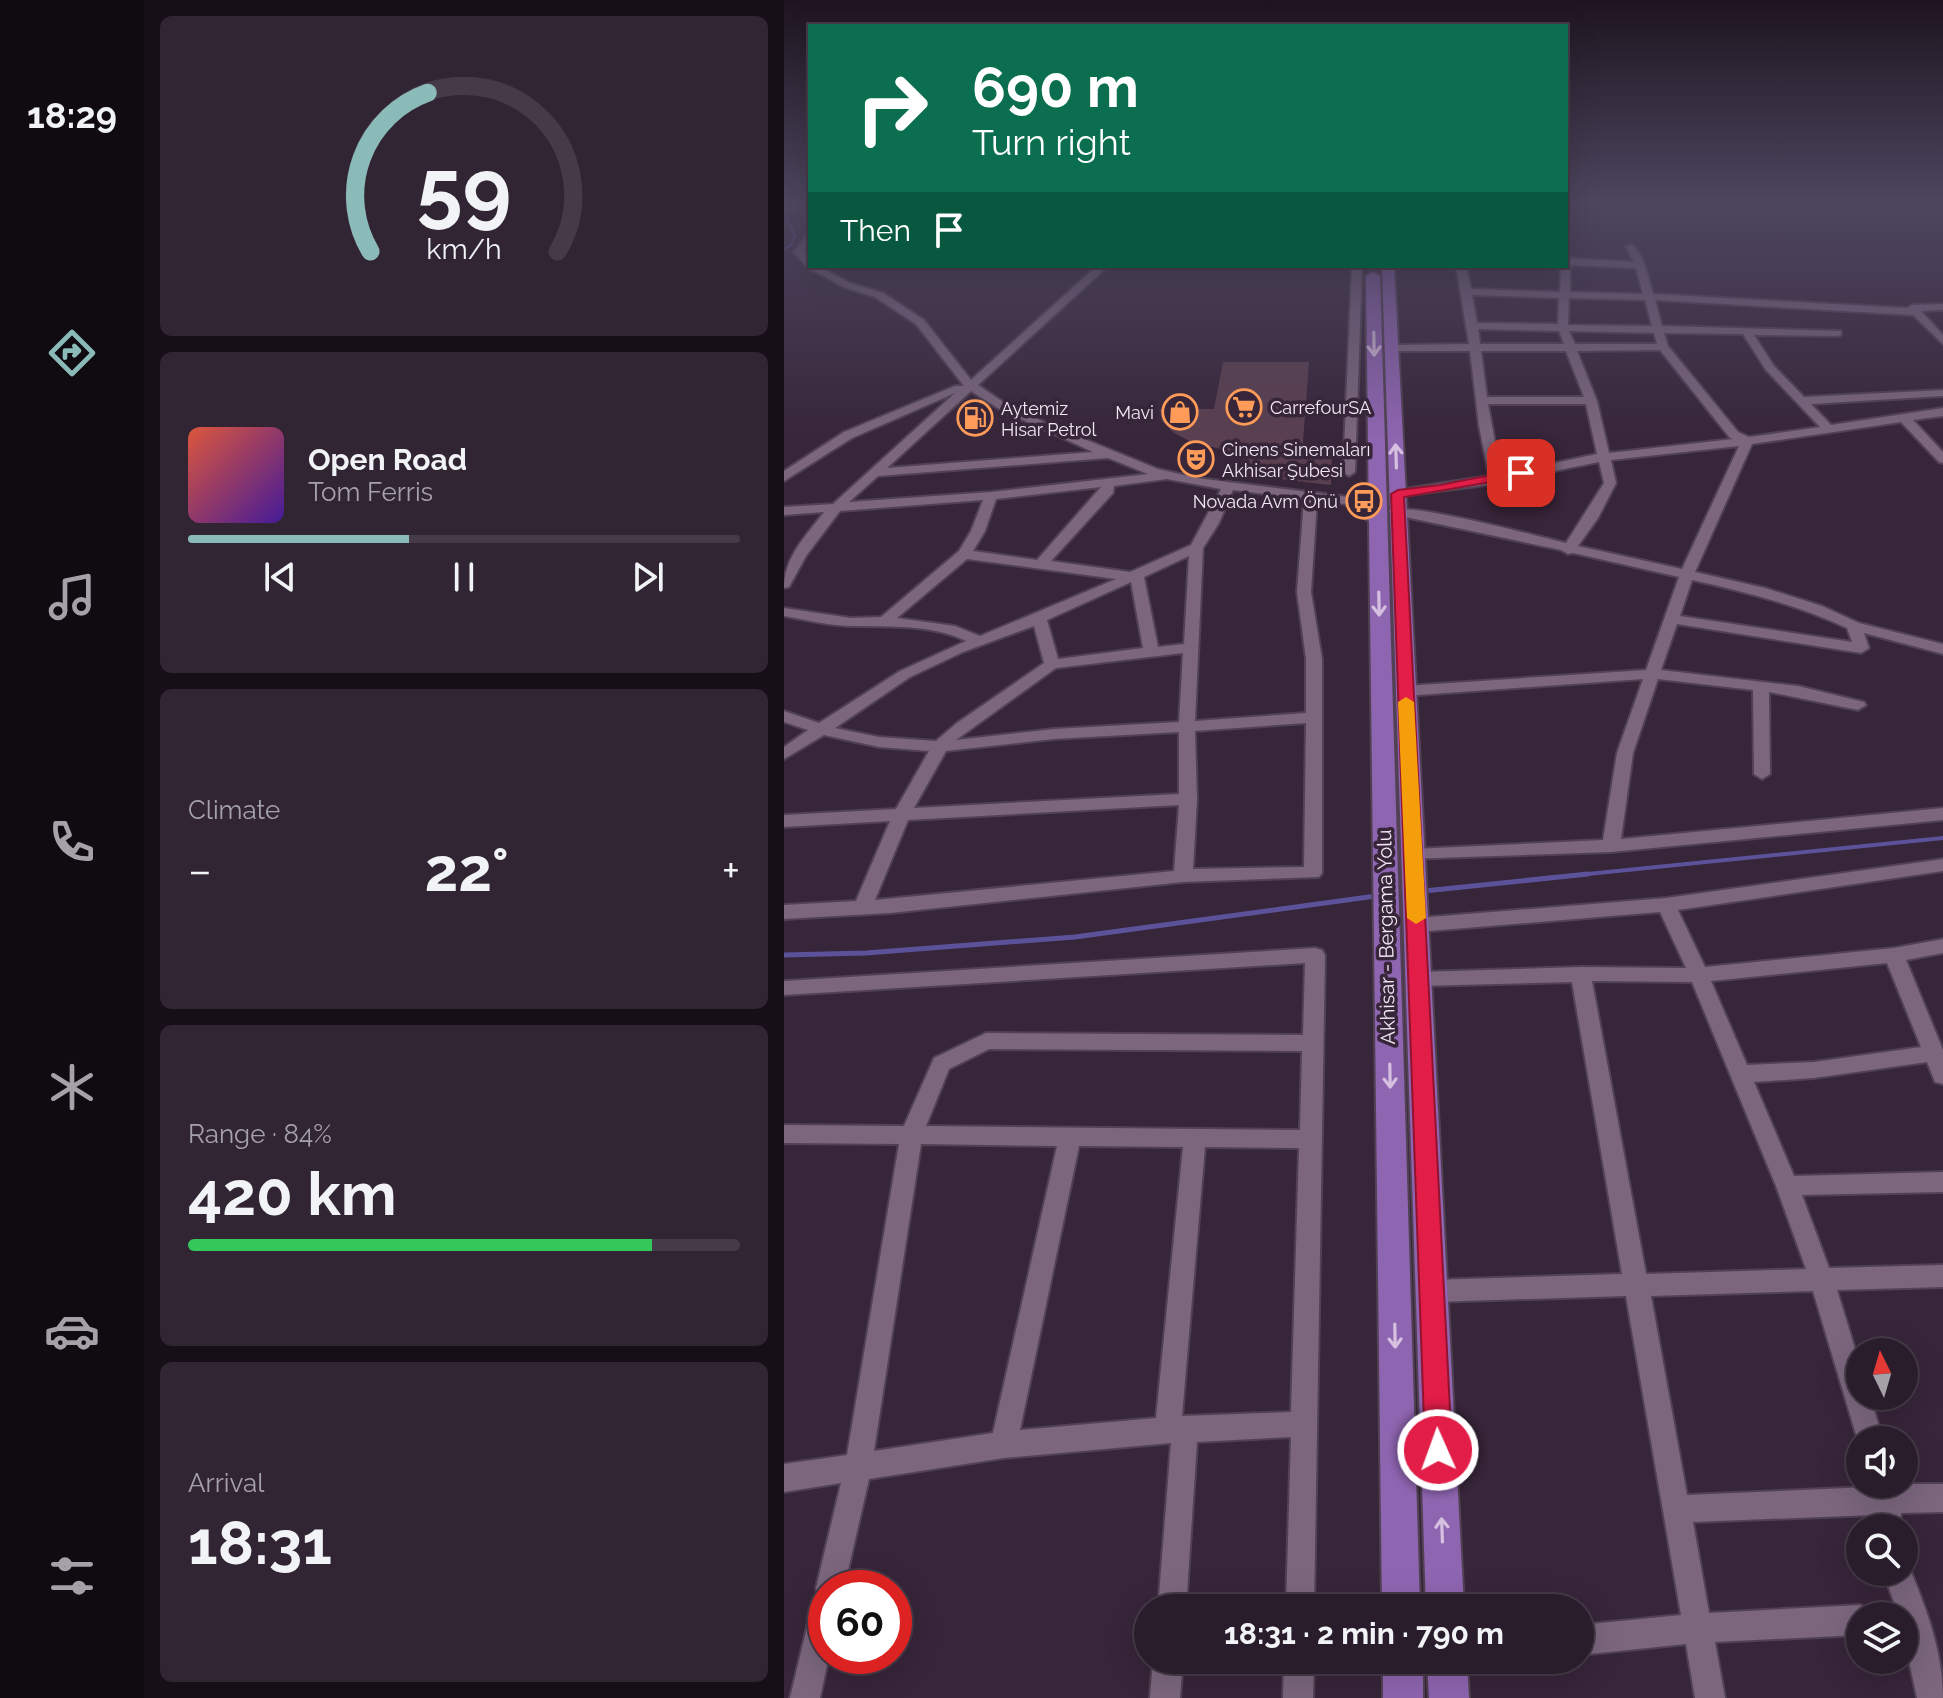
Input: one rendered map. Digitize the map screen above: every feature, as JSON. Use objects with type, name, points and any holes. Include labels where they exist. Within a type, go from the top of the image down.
[{"type":"main road","name":"Akhisar - Bergama Yolu","points":[[1372,283],[1385,870],[1406,916],[1419,979],[1444,1594]]},
{"type":"main road","name":"Akhisar - Bergama Yolu","points":[[1389,283],[1414,862],[1406,916],[1401,1594]]},
{"type":"main road","points":[[1403,1674],[1403,1698]]},
{"type":"main road","points":[[1448,1674],[1449,1698]]},
{"type":"street","points":[[844,283],[879,295],[920,322],[969,385],[1005,408],[1170,475],[1229,486],[1349,501],[1377,520]]},
{"type":"street","points":[[784,584],[799,555],[837,506],[1084,283]]},
{"type":"street","points":[[1349,472],[1356,283]]},
{"type":"street","points":[[1465,283],[1487,446],[1496,479]]},
{"type":"street","points":[[1566,283],[1563,328],[1591,401],[1610,483],[1591,518],[1568,550]]},
{"type":"street","points":[[1645,283],[1663,347],[1734,435],[1747,441]]},
{"type":"street","points":[[1467,292],[1648,297],[1916,312]]},
{"type":"street","points":[[1943,307],[1912,308],[1943,341]]},
{"type":"street","points":[[1472,326],[1657,327],[1837,333]]},
{"type":"street","points":[[1746,330],[1770,368],[1827,428]]},
{"type":"street","points":[[1392,348],[1569,350],[1663,347]]},
{"type":"street","points":[[784,477],[848,435],[904,409],[969,385]]},
{"type":"street","points":[[1802,401],[1943,393]]},
{"type":"street","points":[[1481,400],[1591,401]]},
{"type":"street","points":[[1397,503],[1603,457],[1747,441],[1943,412]]},
{"type":"street","points":[[1903,417],[1943,459]]},
{"type":"street","points":[[1611,846],[1625,753],[1686,576],[1747,441]]},
{"type":"street","points":[[873,473],[1113,454]]},
{"type":"street","points":[[784,511],[991,496],[1170,475]]},
{"type":"street","points":[[1041,564],[1108,490],[1107,483]]},
{"type":"street","points":[[1183,876],[1196,548],[1229,486]]},
{"type":"street","points":[[1349,501],[1376,491]]},
{"type":"street","points":[[885,621],[964,554],[978,531],[991,496]]},
{"type":"street","points":[[784,912],[1183,876],[1313,873],[1314,659],[1304,592],[1311,496]]},
{"type":"street","points":[[1397,503],[1568,550],[1760,591],[1817,609],[1854,626],[1943,649]]},
{"type":"street","points":[[784,754],[905,674],[1196,548]]},
{"type":"street","points":[[964,554],[1132,574]]},
{"type":"street","points":[[1132,574],[1151,651]]},
{"type":"street","points":[[784,612],[851,622],[885,621],[955,630],[979,642]]},
{"type":"street","points":[[1039,617],[1052,664]]},
{"type":"street","points":[[1672,619],[1861,648],[1854,626]]},
{"type":"street","points":[[863,907],[901,815],[940,746],[1003,696],[1052,664],[1193,647]]},
{"type":"street","points":[[1405,691],[1653,674],[1761,687],[1858,705]]},
{"type":"street","points":[[1761,687],[1762,774]]},
{"type":"street","points":[[784,716],[818,730],[871,742],[940,746],[1069,733],[1187,728],[1314,717]]},
{"type":"street","points":[[784,821],[1188,799]]},
{"type":"street","points":[[1414,862],[1943,814]]},
{"type":"street","points":[[1406,916],[1666,905],[1943,865]]},
{"type":"street","points":[[1666,905],[1699,975],[1787,1186],[1822,1281],[1866,1426]]},
{"type":"street","points":[[1419,979],[1581,974],[1699,975],[1894,955],[1943,946]]},
{"type":"street","points":[[784,988],[1315,955],[1300,1594]]},
{"type":"street","points":[[1894,955],[1943,1076]]},
{"type":"street","points":[[1581,974],[1710,1698]]},
{"type":"street","points":[[834,1570],[858,1467],[912,1134],[941,1064],[986,1041],[1314,1043]]},
{"type":"street","points":[[1740,1074],[1814,1070],[1933,1053]]},
{"type":"street","points":[[784,1134],[1313,1139]]},
{"type":"street","points":[[1004,1445],[1070,1135]]},
{"type":"street","points":[[1172,1594],[1176,1430],[1195,1136]]},
{"type":"street","points":[[1787,1186],[1943,1182]]},
{"type":"street","points":[[1432,1291],[1943,1276]]},
{"type":"street","points":[[784,1478],[1004,1445],[1176,1430],[1305,1424]]},
{"type":"street","points":[[1678,1509],[1886,1505],[1943,1498]]},
{"type":"street","points":[[1594,1639],[1699,1628],[1846,1621]]},
{"type":"street","points":[[1918,1649],[1932,1698]]},
{"type":"street","points":[[805,1698],[810,1674]]},
{"type":"street","points":[[1165,1698],[1167,1674]]},
{"type":"street","points":[[1298,1698],[1299,1674]]},
{"type":"building","points":[[1223,362],[1309,362],[1303,442],[1332,451],[1331,485],[1235,474],[1247,452],[1191,442],[1174,433],[1162,421],[1160,409],[1214,409]]},
{"type":"waterway","points":[[1568,876],[1943,838]]},
{"type":"waterway","points":[[1424,891],[1588,874]]},
{"type":"waterway","points":[[784,955],[866,953],[1075,937],[1376,896]]},
{"type":"slow traffic","points":[[1406,702],[1416,918]]},
{"type":"place","name":"CarrefourSA","points":[[1244,407]]},
{"type":"place","name":"Mavi","points":[[1180,412]]},
{"type":"place","name":"Aytemiz Hisar Petrol","points":[[975,418]]},
{"type":"place","name":"Cinens Sinemaları Akhisar Şubesi","points":[[1196,459]]},
{"type":"place","name":"Novada Avm Önü","points":[[1364,501]]},
{"type":"route","points":[[1438,1450],[1396,511],[1398,494],[1521,473]]}]
